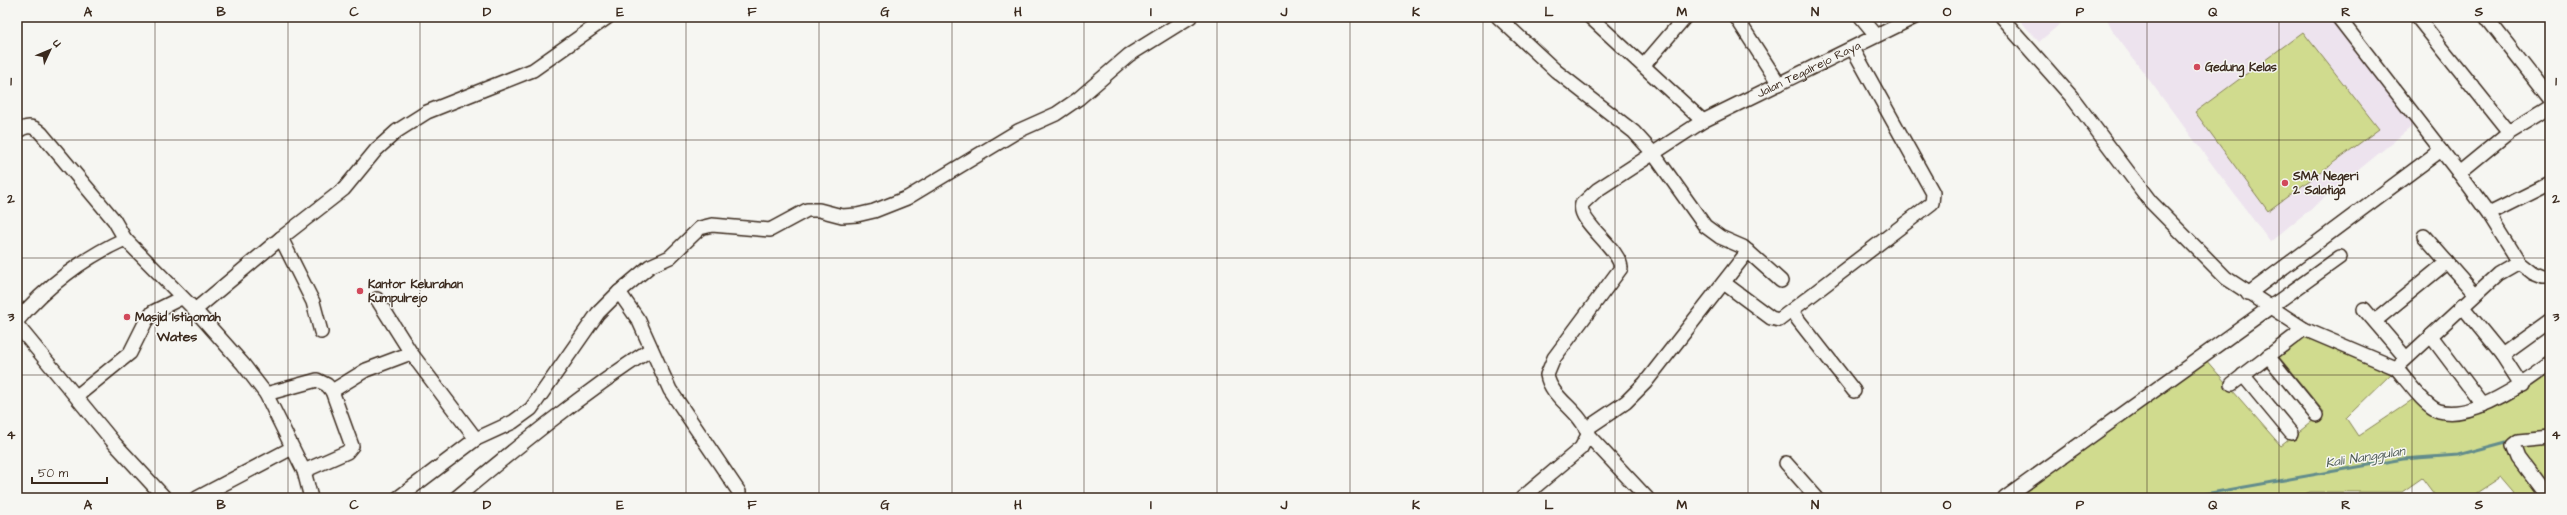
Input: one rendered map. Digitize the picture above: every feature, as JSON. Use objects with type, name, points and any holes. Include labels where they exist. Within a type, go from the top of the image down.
[{"type":"street","points":[[195,310],[281,238],[344,189],[376,150],[412,120],[427,112],[534,70],[608,17]]},
{"type":"street","points":[[398,498],[476,439],[512,422],[531,409],[598,313],[619,292],[650,266],[670,257],[700,228],[712,225],[770,230],[806,210],[820,210],[842,216],[857,215],[874,211],[907,198],[1018,131],[1056,114],[1078,99],[1129,54],[1190,17]]},
{"type":"street","points":[[1498,17],[1556,71],[1634,132],[1653,153],[1705,226],[1748,251],[1781,281]]},
{"type":"street","points":[[1590,17],[1644,65],[1703,121]]},
{"type":"street","points":[[1644,65],[1685,17]]},
{"type":"street","points":[[1736,17],[1779,84]]},
{"type":"street","points":[[1861,17],[1876,35]]},
{"type":"street","name":"Jalan Tegalrejo Raya","points":[[1587,432],[1555,390],[1547,375],[1554,358],[1621,268],[1619,258],[1583,215],[1581,207],[1597,190],[1703,121],[1853,49],[1876,35],[1915,17]]},
{"type":"street","points":[[2001,17],[2071,96],[2150,201],[2226,278],[2270,309],[2304,330],[2396,368],[2428,405],[2439,411],[2453,412],[2484,405],[2522,386],[2550,364]]},
{"type":"street","points":[[2417,17],[2509,132]]},
{"type":"street","points":[[2486,17],[2550,99]]},
{"type":"street","points":[[2342,18],[2489,214],[2519,262],[2534,273],[2543,277],[2550,276]]},
{"type":"street","points":[[1724,283],[1775,320],[1792,312],[1930,206],[1934,196],[1853,49]]},
{"type":"street","points":[[2459,173],[2509,132],[2550,107]]},
{"type":"street","points":[[17,132],[26,126],[36,128],[114,220],[125,239],[181,298],[195,310],[244,364],[266,394],[304,471],[311,498]]},
{"type":"street","points":[[2248,294],[2441,150]]},
{"type":"street","points":[[2489,214],[2546,185]]},
{"type":"street","points":[[2424,236],[2475,294]]},
{"type":"street","points":[[281,238],[313,302],[321,332]]},
{"type":"street","points":[[17,321],[49,289],[98,254],[125,239]]},
{"type":"street","points":[[1522,498],[1581,448],[1587,432],[1626,402],[1645,383],[1748,251]]},
{"type":"street","points":[[2005,498],[2270,309],[2340,257]]},
{"type":"street","points":[[2375,321],[2446,262]]},
{"type":"street","points":[[2396,368],[2498,274],[2519,262]]},
{"type":"street","points":[[619,292],[639,321],[670,390],[739,492]]},
{"type":"street","points":[[77,396],[130,353],[146,321],[153,312],[181,298]]},
{"type":"street","points":[[377,299],[411,353],[476,439]]},
{"type":"street","points":[[2462,306],[2502,355],[2522,386]]},
{"type":"street","points":[[2364,309],[2406,358]]},
{"type":"street","points":[[1792,312],[1854,392]]},
{"type":"street","points":[[2502,355],[2549,321]]},
{"type":"street","points":[[17,325],[165,498]]},
{"type":"street","points":[[2232,384],[2304,330]]},
{"type":"street","points":[[2431,336],[2484,405]]},
{"type":"street","points":[[456,498],[546,425],[651,349]]},
{"type":"street","points":[[332,391],[366,370],[411,353]]},
{"type":"street","points":[[2268,356],[2316,415]]},
{"type":"street","points":[[2243,375],[2291,434]]},
{"type":"street","points":[[266,394],[317,380],[327,385],[332,391],[352,446],[347,452],[304,471]]},
{"type":"street","points":[[1587,432],[1647,498]]},
{"type":"street","points":[[2548,498],[2518,458],[2513,445],[2518,441],[2550,438]]},
{"type":"street","points":[[197,498],[292,448]]},
{"type":"street","points":[[1786,463],[1817,498]]},
{"type":"shaded area","points":[[2017,17],[2068,17],[2039,42]]},
{"type":"shaded area","name":"SMA Negeri 2 Salatiga","points":[[2106,17],[2330,17],[2415,124],[2270,242],[2114,33]]},
{"type":"green space","points":[[2303,32],[2379,129],[2268,211],[2195,112]]},
{"type":"green space","points":[[2301,331],[2396,369],[2346,418],[2358,436],[2415,398],[2436,415],[2452,418],[2543,375],[2550,381],[2550,498],[2519,498],[2501,477],[2475,494],[2477,498],[2437,498],[2422,478],[2402,492],[2310,492],[2293,498],[2004,498],[2205,359],[2281,446],[2324,412],[2275,352]]},
{"type":"waterway","points":[[69,17],[80,17]]},
{"type":"waterway","name":"Kali Nanggulan","points":[[2541,433],[2550,431]]},
{"type":"waterway","name":"Kali Nanggulan","points":[[2182,498],[2403,459],[2458,455],[2510,441]]},
{"type":"waterway","name":"Kali Nanggulan","points":[[2124,498],[2127,496],[2159,498]]},
{"type":"place","name":"Gedung Kelas","points":[[2197,67]]},
{"type":"place","name":"SMA Negeri 2 Salatiga","points":[[2285,183]]},
{"type":"place","name":"Kantor Kelurahan Kumpulrejo","points":[[360,291]]},
{"type":"place","name":"Masjid Istiqomah","points":[[127,317]]},
{"type":"district","name":"Wates","points":[[177,336]]}]
